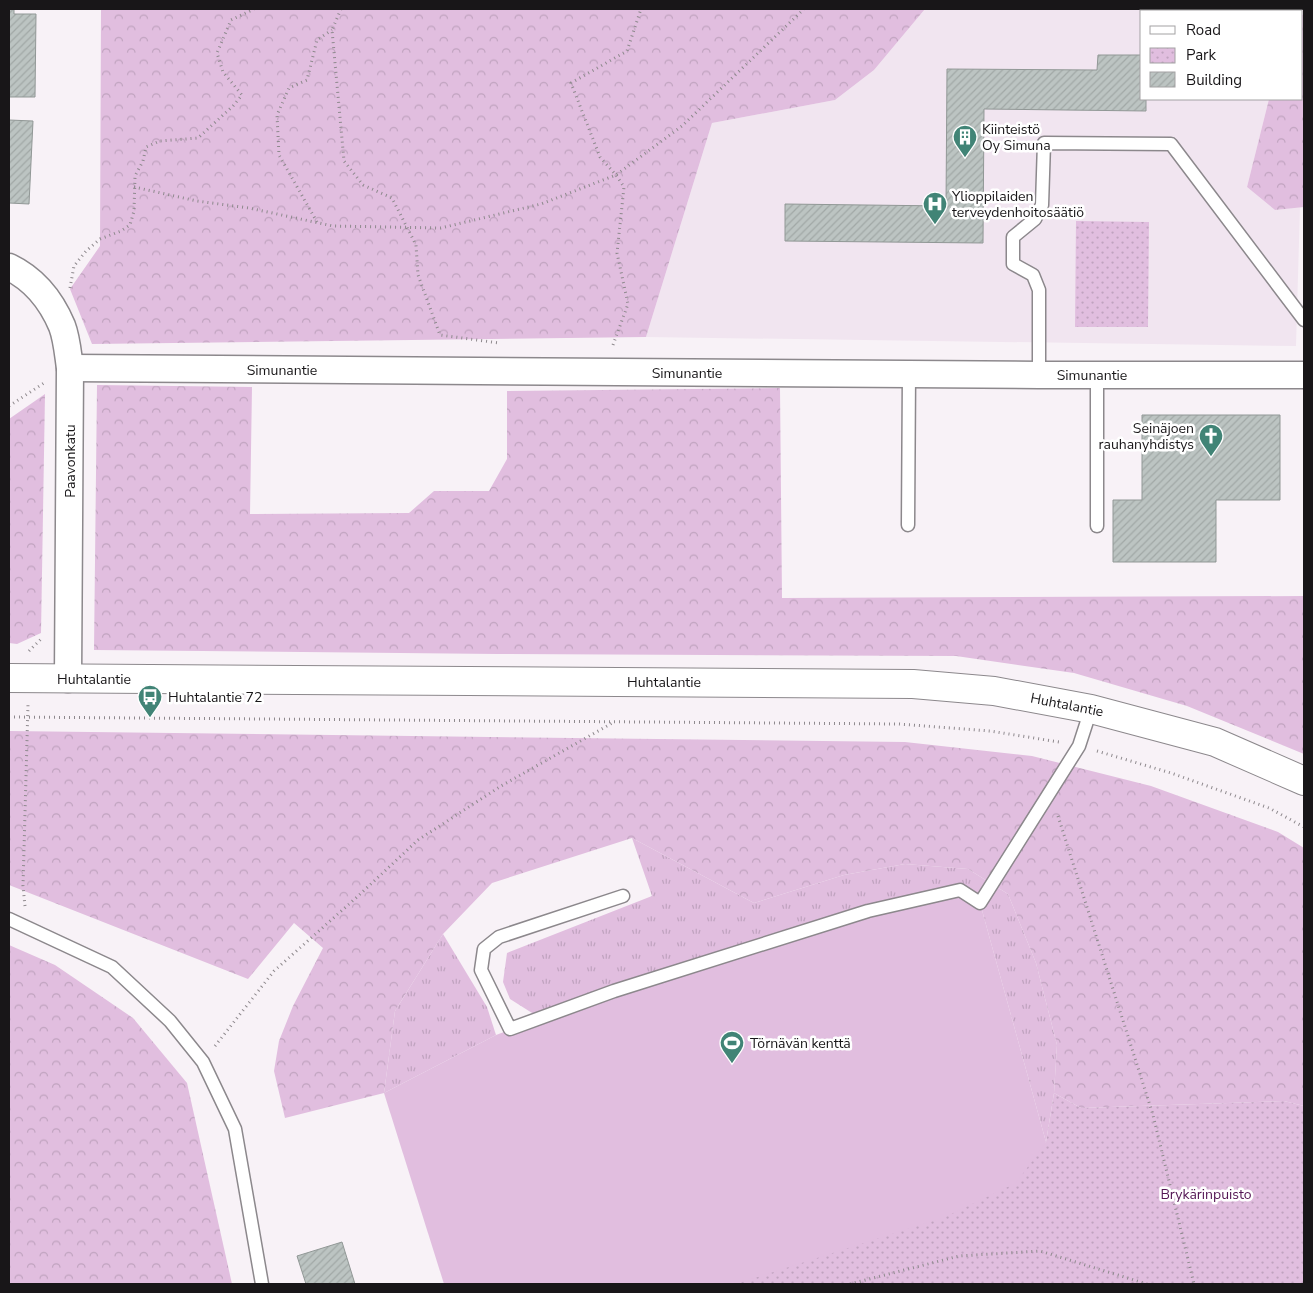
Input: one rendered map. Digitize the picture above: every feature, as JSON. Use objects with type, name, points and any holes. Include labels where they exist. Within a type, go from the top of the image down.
[{"type":"main road","name":"Huhtalantie","points":[[9,678],[913,684],[994,691],[1091,709],[1215,742],[1304,781]]},
{"type":"street","name":"Paavonkatu","points":[[9,267],[22,273],[45,295],[62,327],[70,368],[68,679]]},
{"type":"street","name":"Simunantie","points":[[70,368],[1039,376],[1304,375]]},
{"type":"lane","points":[[1039,376],[1039,290],[1033,274],[1013,264],[1013,237],[1035,219],[1042,205],[1044,143],[1171,144],[1304,320]]},
{"type":"lane","points":[[908,525],[909,374]]},
{"type":"lane","points":[[1097,376],[1097,526]]},
{"type":"lane","points":[[623,896],[499,937],[484,949],[481,970],[510,1030],[614,991],[868,911],[960,890],[980,903],[1079,746],[1091,709]]},
{"type":"lane","points":[[9,919],[112,967],[170,1021],[203,1062],[235,1129],[262,1284]]},
{"type":"path","points":[[70,289],[74,266],[86,251],[100,239],[130,225],[134,211],[135,176],[143,161],[146,146],[160,141],[198,138],[233,106],[242,95],[223,72],[217,54],[231,20],[254,9]]},
{"type":"path","points":[[341,9],[332,30],[344,161],[363,185],[392,198],[416,245],[418,274],[440,335],[502,344]]},
{"type":"path","points":[[604,372],[628,304],[617,253],[624,187],[600,157],[571,83],[627,51],[641,9]]},
{"type":"path","points":[[134,187],[198,201],[249,208],[333,226],[441,228],[541,204],[616,175],[682,126],[804,9]]},
{"type":"path","points":[[317,223],[279,155],[277,115],[289,88],[306,80],[317,40],[332,30]]},
{"type":"path","points":[[9,406],[70,368]]},
{"type":"path","points":[[9,717],[899,724],[990,731],[1079,746],[1171,773],[1270,808],[1304,827]]},
{"type":"path","points":[[27,927],[24,886],[28,717]]},
{"type":"path","points":[[203,1062],[274,971],[418,840],[501,786],[614,722]]},
{"type":"path","points":[[1050,792],[1153,1115],[1194,1284]]},
{"type":"path","points":[[850,1284],[959,1256],[1040,1251],[1147,1284]]},
{"type":"shaded area","points":[[925,9],[1304,9],[1303,14],[1303,10],[1140,10],[1140,100],[1269,100],[1247,187],[1275,210],[1300,207],[1296,346],[646,337],[712,123],[835,100],[874,70]]},
{"type":"green space","points":[[101,9],[925,9],[874,70],[835,100],[712,123],[646,337],[92,344],[70,289],[100,246]]},
{"type":"green space","points":[[1303,14],[1304,207],[1275,210],[1247,187],[1269,100],[1303,100]]},
{"type":"green space","points":[[1076,221],[1149,222],[1148,327],[1075,327]]},
{"type":"green space","points":[[97,385],[252,387],[250,514],[409,513],[434,491],[489,491],[507,459],[507,391],[780,388],[782,598],[1304,596],[1304,754],[1187,706],[1074,673],[956,656],[94,650]]},
{"type":"green space","points":[[45,394],[41,633],[17,644],[9,643],[9,419]]},
{"type":"green space","points":[[9,731],[905,742],[1032,756],[1151,786],[1278,832],[1304,848],[1304,1106],[1284,1101],[1081,1108],[1054,1093],[1057,1045],[1036,963],[1008,894],[968,869],[905,864],[844,875],[754,903],[632,838],[492,883],[443,934],[395,1011],[384,1093],[285,1118],[274,1071],[279,1041],[293,1006],[323,948],[294,923],[248,979],[9,885]]},
{"type":"green space","points":[[632,838],[754,903],[844,875],[905,864],[968,869],[1008,894],[1036,963],[1057,1045],[1054,1093],[1046,1142],[980,903],[540,1018],[510,999],[503,982],[507,953],[652,896]]},
{"type":"green space","name":"Törnävän kenttä","points":[[960,890],[980,903],[1046,1142],[1016,1183],[945,1217],[736,1284],[444,1284],[384,1093],[496,1035],[614,991]]},
{"type":"green space","points":[[443,934],[487,1007],[496,1035],[384,1093],[395,1011]]},
{"type":"green space","points":[[9,945],[55,965],[133,1018],[187,1083],[232,1284],[9,1284]]},
{"type":"green space","name":"Brykärinpuisto","points":[[1054,1093],[1081,1108],[1284,1101],[1304,1106],[1304,1284],[723,1284],[1046,1142]]},
{"type":"building","points":[[9,9],[14,9],[14,14],[36,14],[35,97],[9,97]]},
{"type":"building","name":"Kiinteistö Oy Simuna","points":[[1098,55],[1140,55],[1140,100],[1146,100],[1146,111],[984,109],[983,243],[785,241],[785,204],[946,206],[947,69],[1097,70]]},
{"type":"building","points":[[9,120],[33,121],[29,204],[9,203]]},
{"type":"building","name":"Seinäjoen rauhanyhdistys","points":[[1142,415],[1280,415],[1280,500],[1216,500],[1216,562],[1113,562],[1113,500],[1142,500]]},
{"type":"building","points":[[342,1242],[355,1284],[306,1284],[297,1256]]},
{"type":"place","name":"Kiinteistö Oy Simuna","points":[[965,158]]},
{"type":"place","name":"Ylioppilaiden terveydenhoitosäätiö","points":[[935,225]]},
{"type":"place","name":"Seinäjoen rauhanyhdistys","points":[[1211,457]]},
{"type":"place","name":"Huhtalantie 72","points":[[150,718]]},
{"type":"place","name":"Törnävän kenttä","points":[[732,1064]]}]
